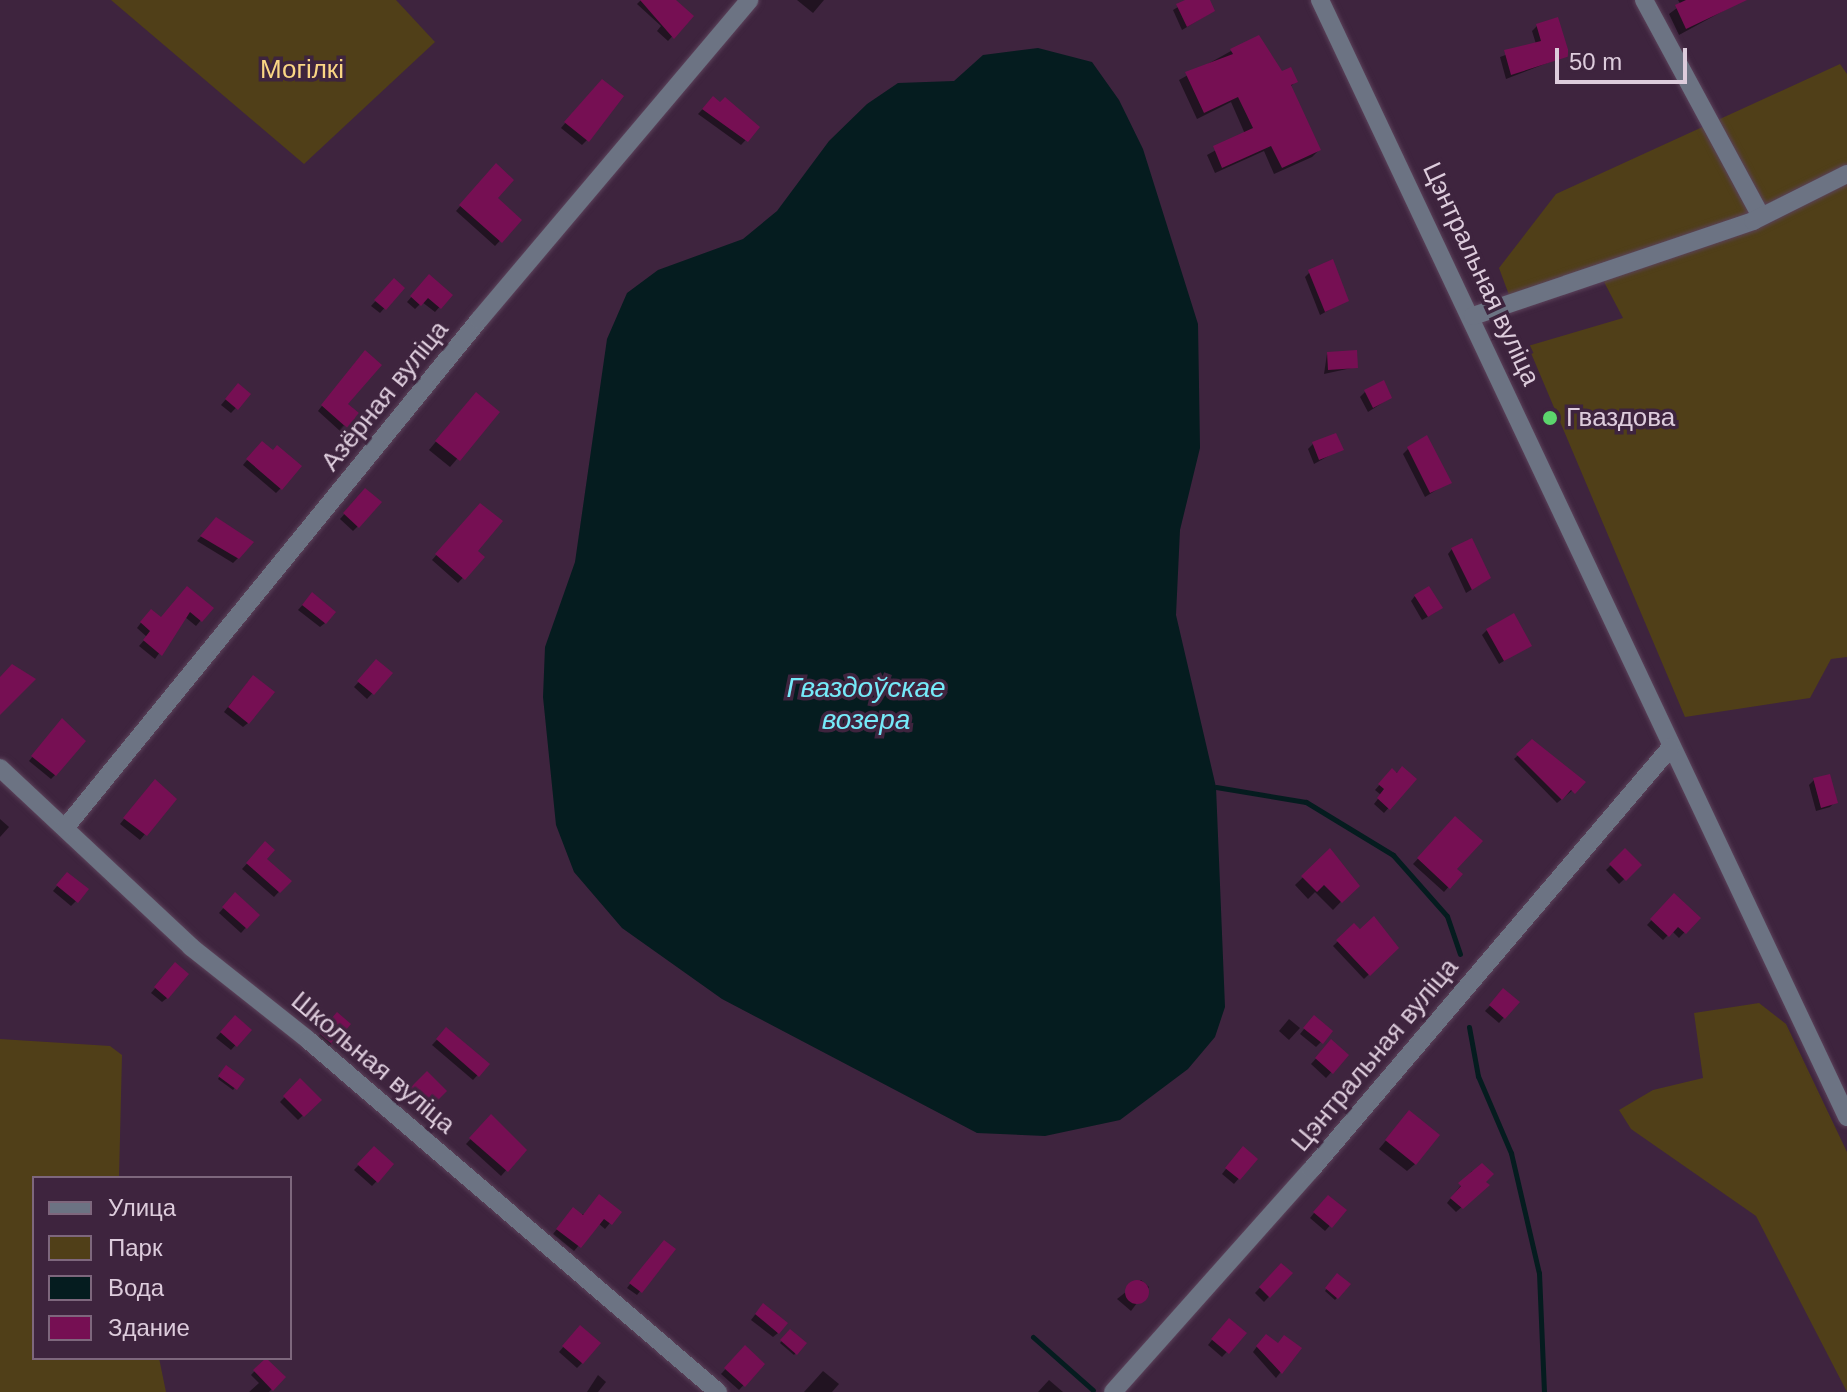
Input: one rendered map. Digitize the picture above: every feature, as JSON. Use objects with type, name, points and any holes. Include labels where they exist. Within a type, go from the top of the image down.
[{"type":"street","name":"Азёрная вуліца","points":[[65,828],[479,320],[749,0]]},
{"type":"street","name":"Цэнтральная вуліца","points":[[1320,0],[1473,316],[1671,747],[1847,1117]]},
{"type":"street","points":[[1644,0],[1761,216]]},
{"type":"street","points":[[1473,316],[1761,216],[1847,174]]},
{"type":"street","name":"Цэнтральная вуліца","points":[[1113,1392],[1671,747]]},
{"type":"street","name":"Школьная вуліца","points":[[0,768],[191,947],[307,1039],[718,1392]]},
{"type":"green space","name":"Могілкі","points":[[111,0],[396,0],[435,42],[304,164]]},
{"type":"green space","points":[[1840,64],[1847,74],[1847,657],[1831,659],[1810,698],[1685,717],[1528,346],[1623,318],[1603,280],[1512,303],[1499,268],[1556,194]]},
{"type":"green space","points":[[1759,1003],[1786,1024],[1847,1152],[1847,1392],[1756,1216],[1631,1129],[1619,1110],[1653,1090],[1703,1078],[1694,1013]]},
{"type":"green space","points":[[0,1039],[110,1046],[122,1055],[119,1176],[32,1176],[32,1360],[159,1360],[166,1392],[0,1392]]},
{"type":"water","name":"Гваздоўскае возера","points":[[1038,48],[1092,62],[1119,100],[1143,149],[1198,324],[1200,448],[1180,530],[1176,615],[1216,787],[1225,1007],[1215,1037],[1188,1069],[1120,1120],[1045,1136],[977,1133],[722,999],[622,928],[574,872],[556,825],[543,697],[545,647],[575,562],[607,339],[627,293],[658,270],[743,239],[777,211],[829,141],[867,104],[898,83],[954,81],[983,55]]},
{"type":"building","points":[[640,0],[676,0],[694,16],[674,39]]},
{"type":"building","points":[[1185,0],[1210,0],[1215,11],[1187,27],[1176,4]]},
{"type":"building","points":[[1686,0],[1747,0],[1686,29],[1675,5]]},
{"type":"building","points":[[1558,17],[1570,56],[1511,75],[1504,50],[1541,41],[1536,24]]},
{"type":"building","points":[[1259,35],[1282,71],[1291,67],[1298,82],[1291,85],[1321,150],[1282,168],[1271,146],[1222,168],[1213,146],[1253,128],[1238,97],[1204,113],[1185,72],[1233,54],[1230,49]]},
{"type":"building","points":[[602,79],[624,96],[589,142],[564,122]]},
{"type":"building","points":[[713,96],[720,102],[725,97],[760,127],[748,142],[702,109]]},
{"type":"building","points":[[496,163],[514,180],[498,198],[522,220],[502,243],[459,205]]},
{"type":"building","points":[[1333,259],[1349,301],[1325,312],[1308,270]]},
{"type":"building","points":[[429,274],[453,295],[441,309],[428,298],[421,306],[410,296]]},
{"type":"building","points":[[394,278],[405,288],[386,310],[374,300]]},
{"type":"building","points":[[365,350],[382,365],[348,404],[359,413],[347,428],[321,405]]},
{"type":"building","points":[[1357,350],[1358,368],[1328,370],[1327,352]]},
{"type":"building","points":[[1384,380],[1392,398],[1373,408],[1364,390]]},
{"type":"building","points":[[238,383],[251,394],[238,410],[225,399]]},
{"type":"building","points":[[476,392],[500,412],[460,461],[435,441]]},
{"type":"building","points":[[1336,433],[1344,450],[1319,460],[1312,442]]},
{"type":"building","points":[[1427,435],[1452,483],[1430,493],[1407,447]]},
{"type":"building","points":[[262,441],[273,450],[277,445],[302,466],[282,490],[246,459]]},
{"type":"building","points":[[365,488],[382,502],[359,528],[343,513]]},
{"type":"building","points":[[480,503],[503,521],[478,551],[485,557],[465,580],[435,554]]},
{"type":"building","points":[[216,517],[254,542],[239,559],[200,536]]},
{"type":"building","points":[[1472,538],[1491,578],[1472,590],[1451,548]]},
{"type":"building","points":[[187,586],[214,608],[202,622],[190,612],[162,656],[143,640],[150,631],[140,622],[151,609],[161,617]]},
{"type":"building","points":[[1429,586],[1443,608],[1428,617],[1414,595]]},
{"type":"building","points":[[312,592],[336,612],[326,624],[302,605]]},
{"type":"building","points":[[1514,613],[1532,646],[1504,661],[1486,629]]},
{"type":"building","points":[[376,659],[393,673],[374,695],[357,681]]},
{"type":"building","points":[[12,664],[36,679],[0,715],[0,677]]},
{"type":"building","points":[[253,675],[275,692],[249,724],[228,707]]},
{"type":"building","points":[[62,718],[86,741],[56,776],[31,756]]},
{"type":"building","points":[[1532,739],[1586,782],[1575,794],[1571,790],[1562,800],[1516,754]]},
{"type":"building","points":[[1402,766],[1417,779],[1390,810],[1377,798],[1384,789],[1378,784],[1392,768],[1397,773]]},
{"type":"building","points":[[1830,774],[1838,803],[1821,808],[1813,778]]},
{"type":"building","points":[[155,779],[177,799],[147,836],[123,818]]},
{"type":"building","points":[[1455,816],[1483,841],[1457,869],[1463,874],[1450,889],[1417,858]]},
{"type":"building","points":[[265,841],[275,850],[267,859],[292,881],[280,893],[246,863]]},
{"type":"building","points":[[1330,848],[1360,886],[1342,903],[1324,885],[1317,892],[1301,876]]},
{"type":"building","points":[[1625,848],[1642,865],[1626,881],[1609,864]]},
{"type":"building","points":[[67,872],[89,889],[78,903],[56,885]]},
{"type":"building","points":[[235,892],[260,915],[247,929],[222,907]]},
{"type":"building","points":[[1674,893],[1701,918],[1686,934],[1678,927],[1669,937],[1650,919]]},
{"type":"building","points":[[1374,916],[1399,948],[1370,976],[1336,940],[1354,923],[1360,929]]},
{"type":"building","points":[[175,962],[189,974],[168,999],[154,987]]},
{"type":"building","points":[[1503,988],[1520,1002],[1505,1019],[1489,1005]]},
{"type":"building","points":[[337,1012],[351,1024],[333,1045],[319,1033]]},
{"type":"building","points":[[235,1015],[252,1030],[237,1047],[220,1032]]},
{"type":"building","points":[[1314,1015],[1333,1031],[1323,1044],[1303,1028]]},
{"type":"building","points":[[446,1027],[490,1064],[479,1077],[436,1039]]},
{"type":"building","points":[[1331,1039],[1349,1055],[1333,1074],[1315,1058]]},
{"type":"building","points":[[226,1065],[245,1079],[237,1090],[218,1076]]},
{"type":"building","points":[[427,1071],[447,1091],[428,1110],[408,1090]]},
{"type":"building","points":[[300,1078],[322,1100],[304,1117],[283,1096]]},
{"type":"building","points":[[1409,1110],[1440,1135],[1416,1165],[1385,1140]]},
{"type":"building","points":[[491,1114],[527,1150],[508,1172],[469,1138]]},
{"type":"building","points":[[374,1146],[394,1164],[378,1183],[357,1164]]},
{"type":"building","points":[[1243,1146],[1258,1159],[1240,1180],[1225,1168]]},
{"type":"building","points":[[1482,1163],[1494,1174],[1486,1182],[1490,1185],[1463,1209],[1450,1198],[1461,1186],[1458,1183]]},
{"type":"building","points":[[599,1194],[622,1212],[612,1225],[604,1219],[581,1248],[556,1229],[573,1207],[583,1215]]},
{"type":"building","points":[[1328,1195],[1347,1210],[1332,1228],[1313,1212]]},
{"type":"building","points":[[664,1240],[676,1249],[642,1293],[629,1283]]},
{"type":"building","points":[[1281,1263],[1293,1273],[1270,1298],[1259,1287]]},
{"type":"building","points":[[1337,1273],[1351,1284],[1338,1299],[1325,1288]]},
{"type":"building","points":[[1137,1280],[1146,1283],[1149,1292],[1146,1301],[1137,1304],[1128,1301],[1125,1292],[1128,1283]]},
{"type":"building","points":[[763,1303],[788,1323],[779,1334],[755,1314]]},
{"type":"building","points":[[1229,1318],[1247,1333],[1229,1354],[1211,1339]]},
{"type":"building","points":[[580,1325],[601,1343],[583,1364],[562,1346]]},
{"type":"building","points":[[790,1329],[807,1343],[797,1355],[780,1340]]},
{"type":"building","points":[[1266,1334],[1278,1343],[1284,1335],[1302,1348],[1282,1374],[1256,1346]]},
{"type":"building","points":[[745,1345],[765,1364],[745,1387],[724,1368]]},
{"type":"building","points":[[268,1360],[286,1377],[273,1391],[253,1370]]},
{"type":"waterway","points":[[1216,787],[1306,802],[1393,855],[1447,916],[1460,954]]},
{"type":"waterway","points":[[1469,1027],[1478,1076],[1511,1153],[1539,1273],[1544,1392]]},
{"type":"waterway","points":[[1033,1337],[1093,1390]]},
{"type":"place","name":"Гваздова","points":[[1550,418]]}]
